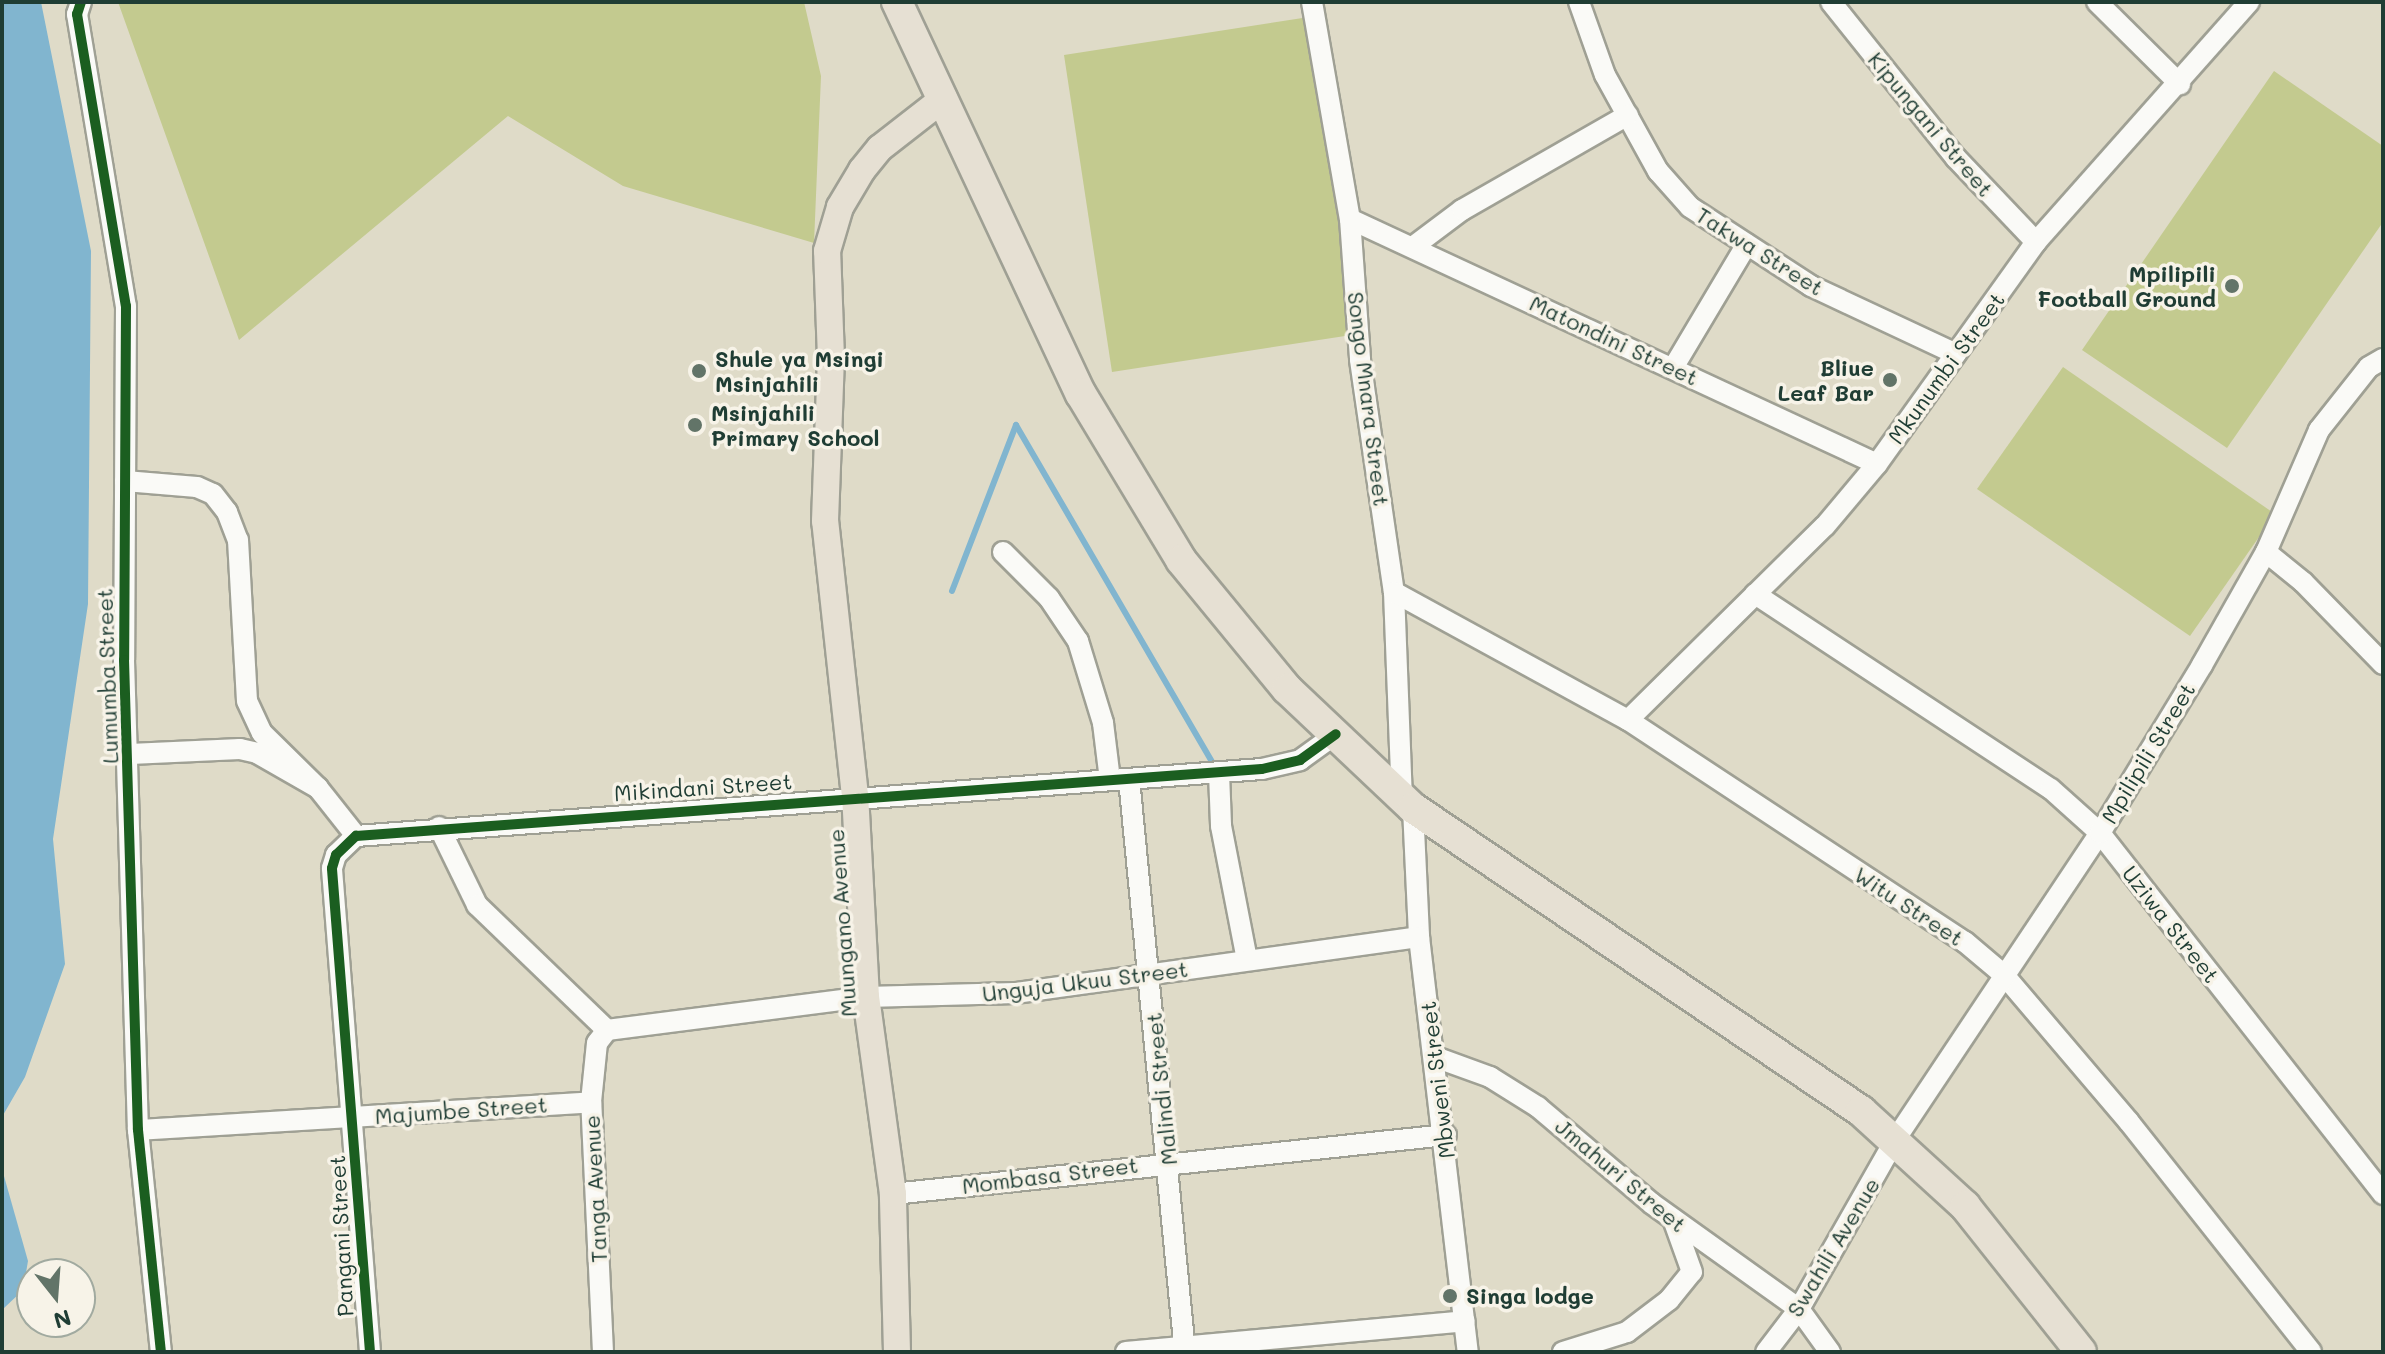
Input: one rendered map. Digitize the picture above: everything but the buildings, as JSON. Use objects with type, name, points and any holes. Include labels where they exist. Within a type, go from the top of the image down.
[{"type":"highway","points":[[897,2],[1081,394],[1134,487],[1223,615],[1287,689],[1408,803],[1805,1072],[1895,1140],[1965,1206],[2081,1352]]},
{"type":"main road","name":"Muungano Avenue","points":[[897,1352],[893,1194],[866,997],[855,796],[825,521],[831,358],[827,251],[840,207],[880,148],[944,98]]},
{"type":"street","name":"Lumumba Street","points":[[81,2],[77,14],[126,306],[125,481],[138,1130],[161,1352]]},
{"type":"street","name":"Songo Mnara Street","points":[[1312,2],[1350,219],[1360,360],[1394,592],[1408,803]]},
{"type":"street","name":"Takwa Street","points":[[1579,2],[1590,46],[1658,171],[1690,207],[1811,286],[1956,354]]},
{"type":"street","name":"Kipungani Street","points":[[1831,2],[1956,158],[2036,242]]},
{"type":"street","points":[[2097,2],[2180,84]]},
{"type":"street","name":"Mkunumbi Street","points":[[1628,720],[1755,594],[1877,464],[2036,242],[2180,84],[2249,2]]},
{"type":"street","points":[[1414,246],[1462,210],[1628,115]]},
{"type":"street","name":"Matondini Street","points":[[1350,219],[1414,246],[1877,464]]},
{"type":"street","points":[[1673,368],[1747,244]]},
{"type":"street","name":"Mpilipili Street","points":[[1895,1140],[2100,833],[2266,552],[2319,430],[2369,367],[2383,359]]},
{"type":"street","points":[[125,481],[197,487],[213,494],[227,512],[238,540],[247,701],[262,733],[318,788],[356,836],[336,855],[332,868],[355,1117]]},
{"type":"street","name":"Malindi Street","points":[[1003,552],[1049,598],[1078,641],[1119,780],[1148,973],[1185,1350]]},
{"type":"street","points":[[2266,552],[2303,582],[2383,664]]},
{"type":"street","name":"Witu Street","points":[[1394,592],[1628,720],[1965,942],[2004,975],[2311,1352]]},
{"type":"street","name":"Uziwa Street","points":[[1755,594],[2051,789],[2100,833],[2383,1194]]},
{"type":"street","name":"Mikindani Street","points":[[356,836],[855,796],[1219,773],[1300,760],[1336,734]]},
{"type":"street","points":[[130,754],[240,749],[318,788]]},
{"type":"street","points":[[1219,773],[1221,826],[1247,960]]},
{"type":"street","name":"Mbweni Street","points":[[1408,803],[1419,937],[1446,1135],[1468,1352]]},
{"type":"street","points":[[439,827],[477,905],[607,1030]]},
{"type":"street","name":"Unguja Ukuu Street","points":[[607,1030],[866,997],[1016,993],[1419,937]]},
{"type":"street","name":"Tanga Avenue","points":[[603,1352],[591,1102],[597,1043],[607,1030]]},
{"type":"street","name":"Jmahuri Street","points":[[1435,1057],[1507,1085],[1673,1219],[1799,1309],[1830,1352]]},
{"type":"street","name":"Majumbe Street","points":[[138,1130],[591,1102]]},
{"type":"street","name":"Pangani Street","points":[[355,1117],[359,1253],[370,1352]]},
{"type":"street","name":"Mombasa Street","points":[[893,1194],[1168,1161],[1446,1135]]},
{"type":"street","name":"Swahili Avenue","points":[[1766,1352],[1799,1309],[1895,1140]]},
{"type":"street","points":[[1563,1352],[1627,1332],[1669,1300],[1692,1272],[1673,1219]]},
{"type":"street","points":[[1126,1352],[1185,1350],[1465,1321]]},
{"type":"green space","points":[[118,2],[804,2],[821,76],[814,243],[623,186],[508,116],[239,340]]},
{"type":"green space","points":[[1309,17],[1358,334],[1112,372],[1064,55]]},
{"type":"green space","name":"Mpilipili Football Ground","points":[[2274,71],[2383,146],[2383,222],[2227,448],[2082,350]]},
{"type":"green space","name":"Mpilipili Football Ground","points":[[2063,367],[2275,514],[2190,636],[1977,489]]},
{"type":"water","points":[[2,2],[41,2],[91,251],[88,604],[53,839],[65,964],[25,1077],[2,1117]]},
{"type":"water","points":[[2,1169],[27,1258],[16,1258],[16,1297],[2,1310]]},
{"type":"waterway","points":[[1016,425],[1215,767]]},
{"type":"waterway","points":[[952,591],[1016,425]]},
{"type":"cycle path","points":[[81,2],[77,14],[126,306],[124,660],[138,1130],[161,1352]]},
{"type":"cycle path","points":[[370,1352],[332,868],[336,855],[356,836],[1262,769],[1300,760],[1336,734]]},
{"type":"place","name":"Mpilipili Football Ground","points":[[2232,286]]},
{"type":"place","name":"Shule ya Msingi Msinjahili","points":[[699,371]]},
{"type":"place","name":"Bliue Leaf Bar","points":[[1890,380]]},
{"type":"place","name":"Msinjahili Primary School","points":[[695,425]]},
{"type":"place","name":"Singa lodge","points":[[1450,1296]]}]
